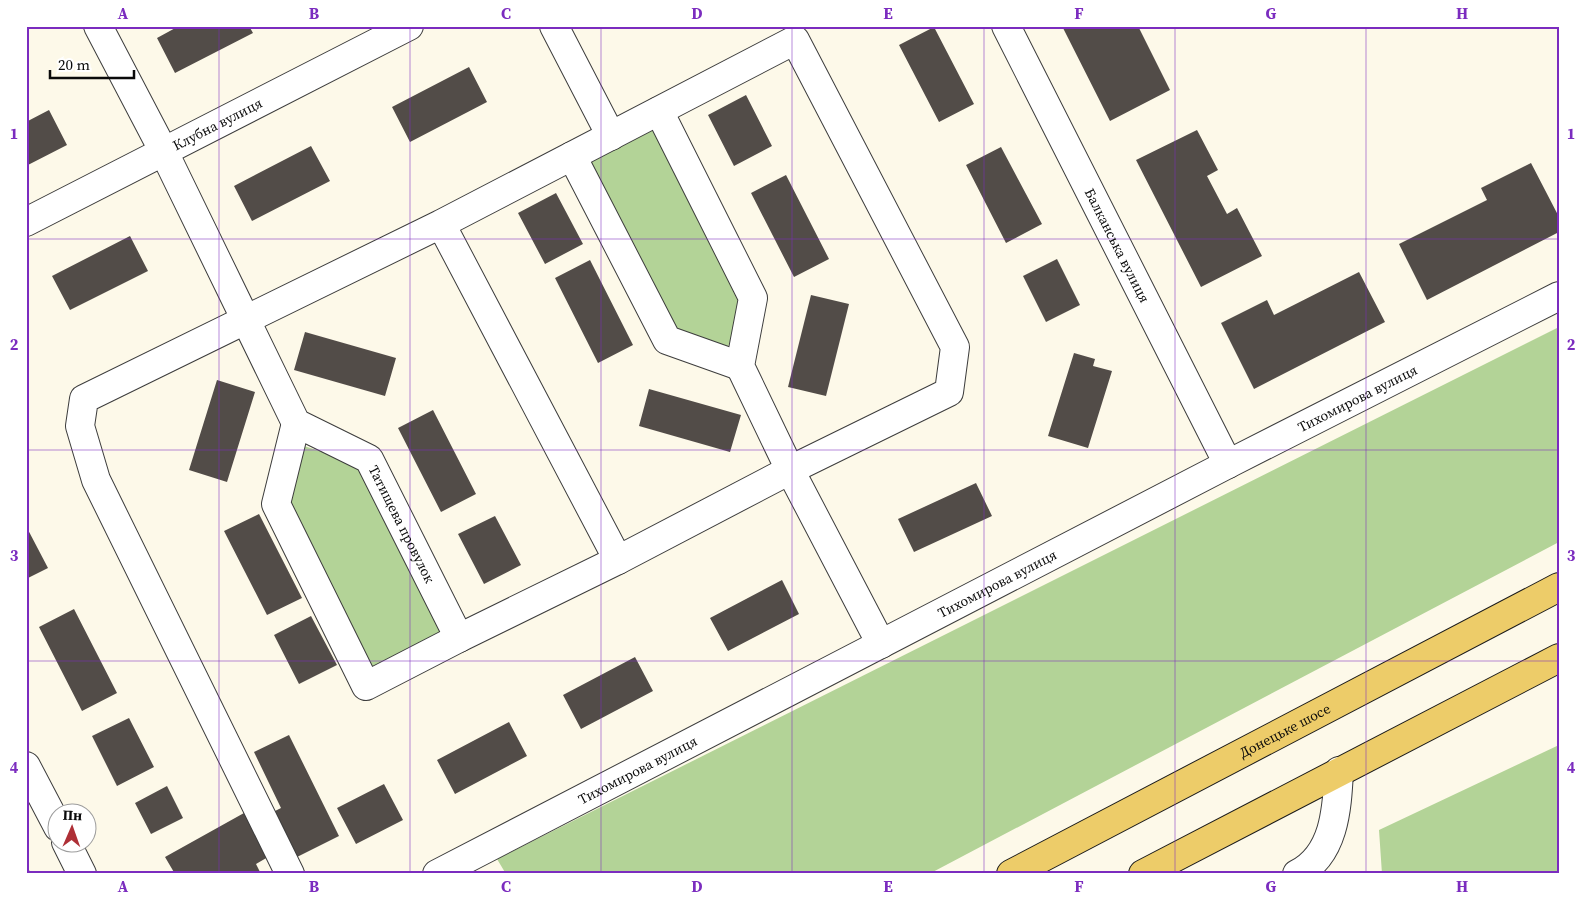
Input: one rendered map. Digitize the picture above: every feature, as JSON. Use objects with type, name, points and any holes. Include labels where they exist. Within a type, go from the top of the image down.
[{"type":"main road","name":"Донецьке шосе","points":[[1011,874],[1559,587]]},
{"type":"main road","points":[[1143,874],[1559,658]]},
{"type":"street","points":[[98,26],[164,152],[245,320],[296,423],[276,504],[366,686],[618,560],[790,470],[949,392],[955,347],[795,40],[441,224],[245,320],[84,400],[80,426],[96,480],[290,874]]},
{"type":"street","name":"Клубна вулиця","points":[[26,222],[409,26]]},
{"type":"street","points":[[554,26],[611,136]]},
{"type":"street","name":"Балканська вулиця","points":[[1006,26],[1228,464]]},
{"type":"street","points":[[660,111],[753,298],[740,366],[790,470],[881,644]]},
{"type":"street","points":[[572,156],[667,340],[740,366]]},
{"type":"street","points":[[441,224],[618,560]]},
{"type":"street","name":"Тихомирова вулиця","points":[[437,874],[1228,464],[1559,296]]},
{"type":"street","name":"Татищева провулок","points":[[296,423],[369,459],[459,638]]},
{"type":"street","points":[[26,766],[48,808]]},
{"type":"street","points":[[1297,874],[1308,868],[1328,842],[1337,808],[1339,771]]},
{"type":"green space","points":[[661,125],[746,293],[727,350],[673,332],[587,162]]},
{"type":"green space","points":[[1559,327],[1559,542],[929,874],[506,874],[497,859]]},
{"type":"green space","points":[[304,446],[361,464],[446,633],[372,670],[285,500]]},
{"type":"green space","points":[[1559,745],[1559,874],[1382,874],[1379,830]]},
{"type":"building","points":[[179,26],[249,26],[253,33],[175,73],[157,38]]},
{"type":"building","points":[[1062,26],[1138,26],[1170,90],[1110,121]]},
{"type":"building","points":[[934,27],[974,104],[939,122],[899,45]]},
{"type":"building","points":[[469,67],[487,102],[410,142],[392,107]]},
{"type":"building","points":[[746,95],[772,146],[734,166],[708,115]]},
{"type":"building","points":[[49,110],[67,145],[26,166],[26,122]]},
{"type":"building","points":[[1197,130],[1218,170],[1207,176],[1227,214],[1237,208],[1262,256],[1201,287],[1136,160]]},
{"type":"building","points":[[311,146],[330,181],[252,221],[234,186]]},
{"type":"building","points":[[1001,147],[1042,224],[1006,243],[966,165]]},
{"type":"building","points":[[1531,163],[1559,217],[1559,232],[1427,300],[1399,244],[1487,200],[1481,188]]},
{"type":"building","points":[[786,175],[829,259],[794,277],[751,193]]},
{"type":"building","points":[[556,193],[583,244],[545,264],[518,213]]},
{"type":"building","points":[[130,236],[148,271],[70,310],[52,276]]},
{"type":"building","points":[[1057,259],[1080,305],[1046,322],[1023,276]]},
{"type":"building","points":[[590,260],[633,345],[598,363],[555,278]]},
{"type":"building","points":[[1359,272],[1385,322],[1254,389],[1221,323],[1267,300],[1274,315]]},
{"type":"building","points":[[811,295],[849,304],[826,396],[788,387]]},
{"type":"building","points":[[305,332],[396,358],[385,396],[294,370]]},
{"type":"building","points":[[1074,353],[1095,359],[1093,366],[1112,371],[1088,448],[1048,436]]},
{"type":"building","points":[[217,380],[255,392],[227,482],[189,470]]},
{"type":"building","points":[[649,389],[741,415],[730,452],[639,426]]},
{"type":"building","points":[[433,410],[476,494],[441,512],[398,428]]},
{"type":"building","points":[[976,483],[992,516],[914,552],[898,519]]},
{"type":"building","points":[[259,514],[302,598],[267,615],[224,531]]},
{"type":"building","points":[[495,516],[521,565],[484,584],[458,534]]},
{"type":"building","points":[[26,526],[48,568],[26,579]]},
{"type":"building","points":[[782,580],[799,614],[728,651],[710,618]]},
{"type":"building","points":[[74,609],[117,693],[82,711],[39,627]]},
{"type":"building","points":[[311,616],[337,665],[299,684],[274,635]]},
{"type":"building","points":[[635,657],[653,691],[581,729],[563,695]]},
{"type":"building","points":[[129,718],[154,767],[117,786],[92,736]]},
{"type":"building","points":[[509,722],[527,756],[455,794],[437,760]]},
{"type":"building","points":[[289,735],[339,836],[293,859],[271,813],[281,808],[254,752]]},
{"type":"building","points":[[384,784],[403,820],[356,844],[337,808]]},
{"type":"building","points":[[167,786],[183,818],[151,834],[135,803]]},
{"type":"building","points":[[244,813],[268,857],[256,864],[260,872],[257,874],[175,874],[165,857]]},
{"type":"building","points":[[26,864],[31,874],[26,874]]}]
